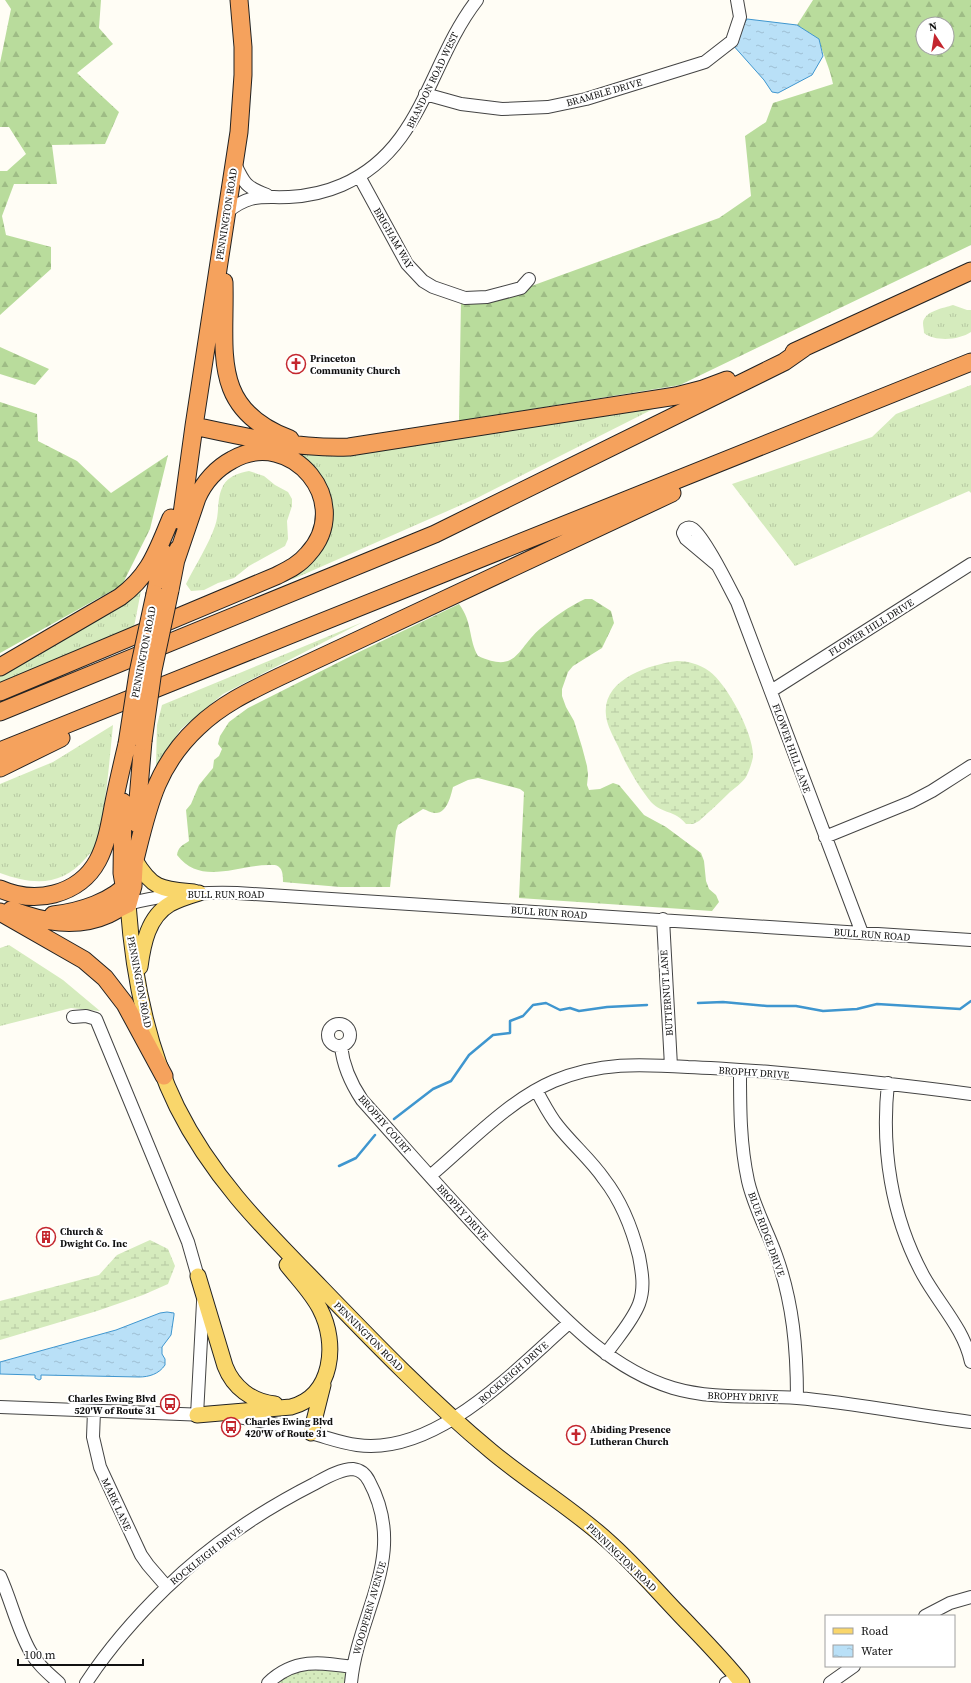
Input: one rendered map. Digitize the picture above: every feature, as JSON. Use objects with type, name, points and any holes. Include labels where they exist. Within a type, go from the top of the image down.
[{"type":"highway","name":"PENNINGTON ROAD","points":[[162,592],[176,560],[194,426],[239,132],[243,75],[243,47],[239,0]]},
{"type":"highway","points":[[222,240],[225,369],[232,392],[245,411],[269,429],[298,442],[333,448]]},
{"type":"highway","points":[[194,426],[284,445],[333,448],[348,447],[510,423],[687,393],[713,386],[804,348],[971,271]]},
{"type":"highway","points":[[0,712],[435,534],[784,362],[804,348]]},
{"type":"highway","points":[[0,751],[971,362]]},
{"type":"highway","points":[[135,867],[148,805],[159,779],[169,762],[198,726],[228,703],[294,670],[682,488],[918,383]]},
{"type":"highway","name":"PENNINGTON ROAD","points":[[126,896],[122,836],[135,742],[153,670],[171,518],[194,426]]},
{"type":"highway","points":[[0,692],[276,576],[294,566],[309,554],[315,546],[321,531],[324,508],[318,486],[304,468],[292,459],[282,455],[270,452],[259,452],[247,453],[237,457],[217,471],[201,489],[176,560]]},
{"type":"highway","points":[[0,667],[120,598],[131,589],[150,567],[171,518]]},
{"type":"highway","points":[[0,768],[240,654]]},
{"type":"highway","name":"PENNINGTON ROAD","points":[[126,896],[135,867],[137,811],[135,742]]},
{"type":"highway","points":[[0,889],[25,897],[52,894],[70,888],[93,868],[100,858],[106,842],[135,742]]},
{"type":"highway","points":[[0,905],[21,914],[45,921],[73,923],[106,916],[126,896]]},
{"type":"highway","points":[[0,912],[84,960],[105,978],[125,1004],[164,1076]]},
{"type":"main road","points":[[135,867],[149,880],[166,890],[199,893]]},
{"type":"main road","points":[[138,984],[144,941],[153,922],[162,910],[170,904],[199,893]]},
{"type":"main road","name":"PENNINGTON ROAD","points":[[126,896],[132,948],[143,1011],[164,1076],[176,1104],[195,1140],[213,1168],[240,1202],[350,1318],[454,1418],[493,1453],[586,1522],[608,1541],[735,1681]]},
{"type":"main road","points":[[240,1202],[320,1309],[326,1325],[330,1341],[330,1357],[322,1382],[311,1433]]},
{"type":"main road","points":[[198,1276],[225,1366],[230,1377],[240,1389],[260,1401],[280,1404],[292,1403],[303,1399],[322,1382]]},
{"type":"main road","points":[[197,1415],[291,1407],[306,1401],[322,1382]]},
{"type":"street","name":"BRANDON ROAD WEST","points":[[227,212],[240,202],[251,198],[302,196],[326,191],[359,176],[386,156],[409,128],[457,29],[477,0]]},
{"type":"street","name":"BRAMBLE DRIVE","points":[[425,94],[461,104],[502,109],[548,107],[570,103],[601,94],[705,62],[732,41],[740,17],[737,0]]},
{"type":"street","name":"BRANDON ROAD WEST","points":[[234,162],[244,182],[253,190],[274,197]]},
{"type":"street","name":"BRIGHAM WAY","points":[[359,176],[407,264],[423,281],[433,287],[465,298],[487,297],[521,288],[529,279]]},
{"type":"street","name":"FLOWER HILL DRIVE","points":[[771,690],[971,564]]},
{"type":"street","name":"FLOWER HILL LANE","points":[[717,565],[736,602],[771,690],[862,933]]},
{"type":"street","points":[[825,837],[911,802],[932,791],[971,766]]},
{"type":"street","name":"BULL RUN ROAD","points":[[126,896],[156,897],[199,893],[256,894],[971,940]]},
{"type":"street","name":"BUTTERNUT LANE","points":[[663,919],[671,1066]]},
{"type":"street","points":[[73,1017],[86,1016],[96,1019],[186,1237],[202,1295],[203,1312],[197,1415]]},
{"type":"street","name":"BROPHY COURT","points":[[341,1046],[342,1059],[353,1087],[362,1100],[430,1176]]},
{"type":"street","name":"BROPHY DRIVE","points":[[971,1094],[888,1083],[740,1070],[633,1064],[609,1066],[570,1075],[536,1090],[507,1109],[430,1176],[487,1240],[569,1323],[606,1354],[654,1381],[691,1392],[726,1397],[796,1398],[971,1422]]},
{"type":"street","name":"BLUE RIDGE DRIVE","points":[[740,1070],[740,1118],[744,1160],[754,1198],[784,1279],[791,1310],[795,1342],[796,1398]]},
{"type":"street","points":[[888,1083],[885,1123],[886,1145],[889,1173],[899,1214],[910,1248],[922,1273],[964,1340],[971,1362]]},
{"type":"street","points":[[536,1090],[558,1126],[591,1162],[618,1199],[628,1219],[636,1244],[643,1278],[641,1298],[637,1310],[606,1354]]},
{"type":"street","name":"ROCKLEIGH DRIVE","points":[[0,1407],[243,1418],[352,1444],[381,1446],[396,1444],[417,1438],[476,1405],[569,1323]]},
{"type":"street","name":"MARK LANE","points":[[94,1411],[93,1428],[95,1447],[103,1475],[141,1555],[148,1566],[167,1587]]},
{"type":"street","name":"ROCKLEIGH DRIVE","points":[[86,1683],[128,1628],[167,1587],[221,1542],[295,1493],[338,1472],[358,1470]]},
{"type":"street","name":"WOODFERN AVENUE","points":[[351,1683],[353,1667],[381,1572],[385,1549],[384,1524],[378,1503],[367,1477],[358,1470]]},
{"type":"street","points":[[0,1576],[23,1638],[39,1663],[59,1683]]},
{"type":"street","points":[[927,1615],[950,1603],[971,1597]]},
{"type":"street","points":[[268,1683],[283,1671],[306,1663],[353,1667]]},
{"type":"street","points":[[830,1683],[853,1667]]},
{"type":"green space","points":[[5,0],[101,0],[99,28],[113,44],[77,73],[119,112],[105,144],[52,145],[57,184],[14,184],[2,216],[6,235],[51,247],[51,269],[0,315],[0,171],[7,171],[26,154],[9,127],[0,127],[0,63],[11,9]]},
{"type":"green space","points":[[813,0],[971,0],[971,245],[680,385],[459,421],[461,299],[498,298],[719,218],[751,196],[745,136],[766,122],[773,103],[833,84],[819,40],[797,25]]},
{"type":"green space","points":[[953,305],[971,310],[971,332],[960,337],[948,339],[935,338],[924,333],[923,323],[927,316],[935,311]]},
{"type":"green space","points":[[0,347],[49,369],[35,385],[0,374]]},
{"type":"green space","points":[[971,385],[971,493],[969,491],[795,566],[732,484],[872,437],[896,414]]},
{"type":"green space","points":[[0,402],[37,414],[38,441],[77,461],[111,493],[168,455],[150,529],[122,585],[0,653]]},
{"type":"green space","points":[[667,402],[477,498],[291,580],[305,566],[332,526],[323,478],[302,455],[353,453]]},
{"type":"green space","points":[[249,471],[264,476],[275,485],[288,492],[292,499],[292,506],[287,521],[288,539],[285,546],[249,566],[234,578],[218,583],[204,590],[191,591],[186,584],[215,526],[223,486],[231,477]]},
{"type":"green space","points":[[141,591],[134,627],[0,685],[0,674]]},
{"type":"green space","points":[[585,599],[592,599],[611,611],[614,623],[602,648],[573,666],[568,672],[562,689],[562,696],[574,721],[582,747],[587,766],[587,785],[589,790],[600,789],[613,783],[619,785],[644,815],[666,827],[701,853],[704,861],[706,881],[709,889],[716,895],[719,902],[712,911],[519,898],[524,792],[520,789],[478,778],[468,780],[453,787],[448,803],[443,810],[432,813],[423,809],[398,825],[396,831],[390,887],[340,887],[283,882],[281,869],[275,865],[257,866],[220,872],[208,872],[197,870],[186,864],[177,855],[180,848],[189,841],[186,810],[191,804],[199,785],[213,768],[214,760],[219,756],[222,749],[218,744],[220,736],[229,722],[248,708],[459,604],[469,624],[473,643],[478,656],[491,661],[509,661],[521,651],[541,628],[568,608]]},
{"type":"green space","points":[[363,622],[223,694],[181,729],[156,766],[157,725],[162,705]]},
{"type":"green space","points":[[677,661],[689,662],[709,671],[724,687],[744,723],[752,747],[753,757],[746,777],[699,821],[693,824],[686,824],[677,816],[660,809],[651,802],[641,789],[629,768],[607,721],[606,707],[610,695],[617,685],[639,671],[652,666]]},
{"type":"green space","points":[[113,725],[108,779],[100,838],[96,848],[76,867],[57,879],[46,881],[24,880],[0,873],[0,784],[53,762]]},
{"type":"green space","points":[[9,945],[63,980],[100,1011],[71,1008],[0,1026],[0,948]]},
{"type":"green space","points":[[150,1240],[168,1249],[175,1266],[168,1284],[143,1295],[97,1311],[0,1340],[0,1301],[99,1275],[117,1255]]},
{"type":"green space","points":[[299,1665],[347,1668],[349,1683],[278,1683]]},
{"type":"water","points":[[747,19],[797,25],[819,39],[823,56],[812,75],[778,93],[772,92],[764,80],[732,44]]},
{"type":"water","points":[[160,1313],[174,1313],[174,1315],[171,1335],[162,1347],[165,1365],[160,1371],[154,1374],[139,1377],[41,1375],[41,1379],[39,1380],[35,1378],[35,1375],[0,1374],[0,1362],[116,1330]]},
{"type":"waterway","points":[[698,1003],[723,1002],[767,1006],[796,1006],[823,1011],[857,1009],[877,1004],[960,1009],[971,1001]]},
{"type":"waterway","points":[[394,1119],[433,1089],[451,1081],[469,1055],[493,1035],[510,1033],[510,1021],[523,1016],[533,1005],[546,1003],[560,1010],[570,1008],[579,1011],[607,1007],[647,1005]]},
{"type":"waterway","points":[[339,1166],[356,1158],[375,1135]]},
{"type":"place","name":"Princeton Community Church","points":[[296,364]]},
{"type":"place","name":"Church & Dwight Co. Inc","points":[[46,1237]]},
{"type":"place","name":"Charles Ewing Blvd 520'W of Route 31","points":[[170,1404]]},
{"type":"place","name":"Charles Ewing Blvd 420'W of Route 31","points":[[231,1427]]},
{"type":"place","name":"Abiding Presence Lutheran Church","points":[[576,1435]]}]
